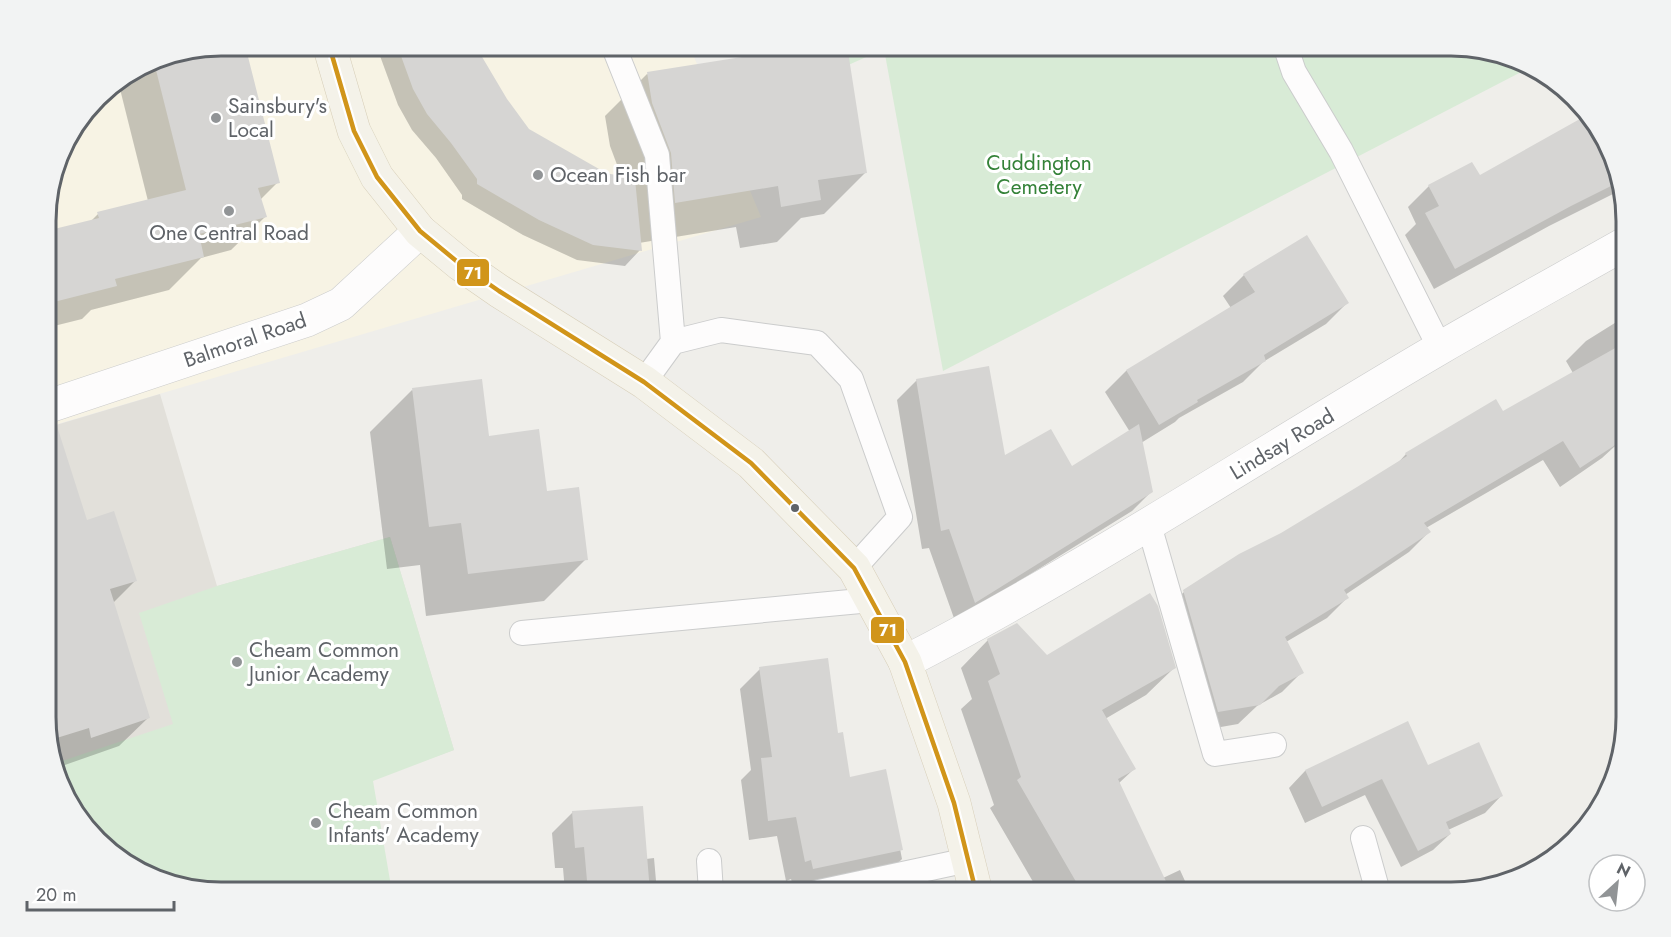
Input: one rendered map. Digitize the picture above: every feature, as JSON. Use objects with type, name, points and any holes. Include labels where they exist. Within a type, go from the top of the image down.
[{"type":"main road","points":[[332,56],[354,131],[376,177],[420,231],[460,264],[499,291],[644,382],[751,463],[854,568],[905,662],[954,803],[973,881]]},
{"type":"street","name":"Balmoral Road","points":[[56,404],[307,320],[341,304],[420,231]]},
{"type":"street","name":"Lindsay Road","points":[[905,662],[971,628],[1149,525],[1440,348],[1615,249]]},
{"type":"lane","points":[[617,56],[657,155],[673,342]]},
{"type":"lane","points":[[1289,56],[1294,72],[1341,152],[1440,348]]},
{"type":"lane","points":[[644,382],[673,342],[721,330],[817,343],[851,379],[900,517],[854,568]]},
{"type":"lane","points":[[1149,525],[1215,754],[1274,745]]},
{"type":"lane","points":[[522,633],[871,600]]},
{"type":"lane","points":[[1363,838],[1375,881]]},
{"type":"lane","points":[[868,881],[968,860]]},
{"type":"lane","points":[[709,861],[710,882]]},
{"type":"shaded area","points":[[221,56],[694,56],[761,217],[56,424],[56,221],[57,199],[64,168],[83,129],[112,96],[138,78],[168,64],[199,57]]},
{"type":"shaded area","name":"Cheam Common Junior Academy","points":[[160,394],[217,586],[390,537],[454,750],[366,782],[390,882],[221,882],[178,876],[157,869],[120,847],[96,825],[83,808],[68,780],[57,738],[56,425]]},
{"type":"green space","name":"Cuddington Cemetery","points":[[761,56],[868,56],[777,97]]},
{"type":"green space","name":"Cuddington Cemetery","points":[[885,56],[1450,56],[1493,61],[1521,72],[943,371]]},
{"type":"green space","name":"Cheam Common Junior Academy","points":[[390,537],[454,750],[373,781],[390,882],[221,882],[178,876],[157,869],[120,847],[96,825],[83,808],[68,780],[62,761],[173,724],[139,613],[217,586]]},
{"type":"building","points":[[248,56],[280,183],[258,188],[267,217],[199,234],[204,257],[115,279],[117,286],[56,301],[56,229],[99,218],[97,212],[186,190],[156,69],[199,57]]},
{"type":"building","points":[[401,56],[482,56],[507,99],[529,129],[606,173],[635,179],[642,251],[593,245],[539,220],[477,184],[477,179],[427,114],[413,89]]},
{"type":"building","points":[[748,56],[849,56],[867,173],[818,180],[821,200],[781,207],[778,186],[675,203],[671,153],[652,103],[647,72]]},
{"type":"building","points":[[1580,119],[1603,157],[1612,186],[1455,269],[1425,213],[1439,206],[1428,185],[1472,162],[1480,175]]},
{"type":"building","points":[[1307,235],[1349,303],[1264,355],[1266,361],[1197,400],[1198,402],[1159,425],[1126,370],[1255,292],[1243,274]]},
{"type":"building","points":[[1615,348],[1615,445],[1580,468],[1563,441],[1424,523],[1431,532],[1344,590],[1349,598],[1285,637],[1304,673],[1279,686],[1260,705],[1218,712],[1183,590],[1239,554],[1281,533],[1357,487],[1407,456],[1405,453],[1496,399],[1503,411]]},
{"type":"building","points":[[989,366],[1005,455],[1051,429],[1072,466],[1139,424],[1153,492],[975,603],[949,529],[941,531],[916,379]]},
{"type":"building","points":[[482,379],[489,436],[539,429],[547,491],[579,487],[588,560],[468,574],[461,523],[429,527],[412,388]]},
{"type":"building","points":[[56,423],[87,520],[114,511],[137,581],[110,589],[150,718],[91,738],[89,728],[57,738]]},
{"type":"building","points":[[1150,593],[1158,606],[1176,668],[1102,710],[1136,769],[1118,779],[1166,881],[1076,881],[1017,780],[1021,777],[988,681],[1000,674],[987,639],[1017,623],[1047,655]]},
{"type":"building","points":[[828,658],[838,733],[843,732],[850,777],[886,769],[903,850],[813,869],[811,860],[805,862],[796,817],[768,821],[761,758],[772,757],[759,667]]},
{"type":"building","points":[[1408,721],[1428,765],[1479,742],[1503,796],[1446,822],[1451,834],[1418,851],[1382,779],[1322,807],[1305,770]]},
{"type":"building","points":[[643,806],[649,882],[587,882],[584,847],[575,848],[572,811]]},
{"type":"transit line","name":"71","points":[[332,56],[354,131],[377,177],[420,231],[460,264],[499,291],[644,382],[751,463],[854,568],[905,662],[954,803],[973,881]]},
{"type":"place","name":"Sainsbury's Local","points":[[216,118]]},
{"type":"place","name":"Ocean Fish bar","points":[[538,175]]},
{"type":"place","name":"One Central Road","points":[[229,211]]},
{"type":"place","name":"Cheam Common Junior Academy","points":[[237,662]]},
{"type":"place","name":"Cheam Common Infants' Academy","points":[[316,823]]}]
